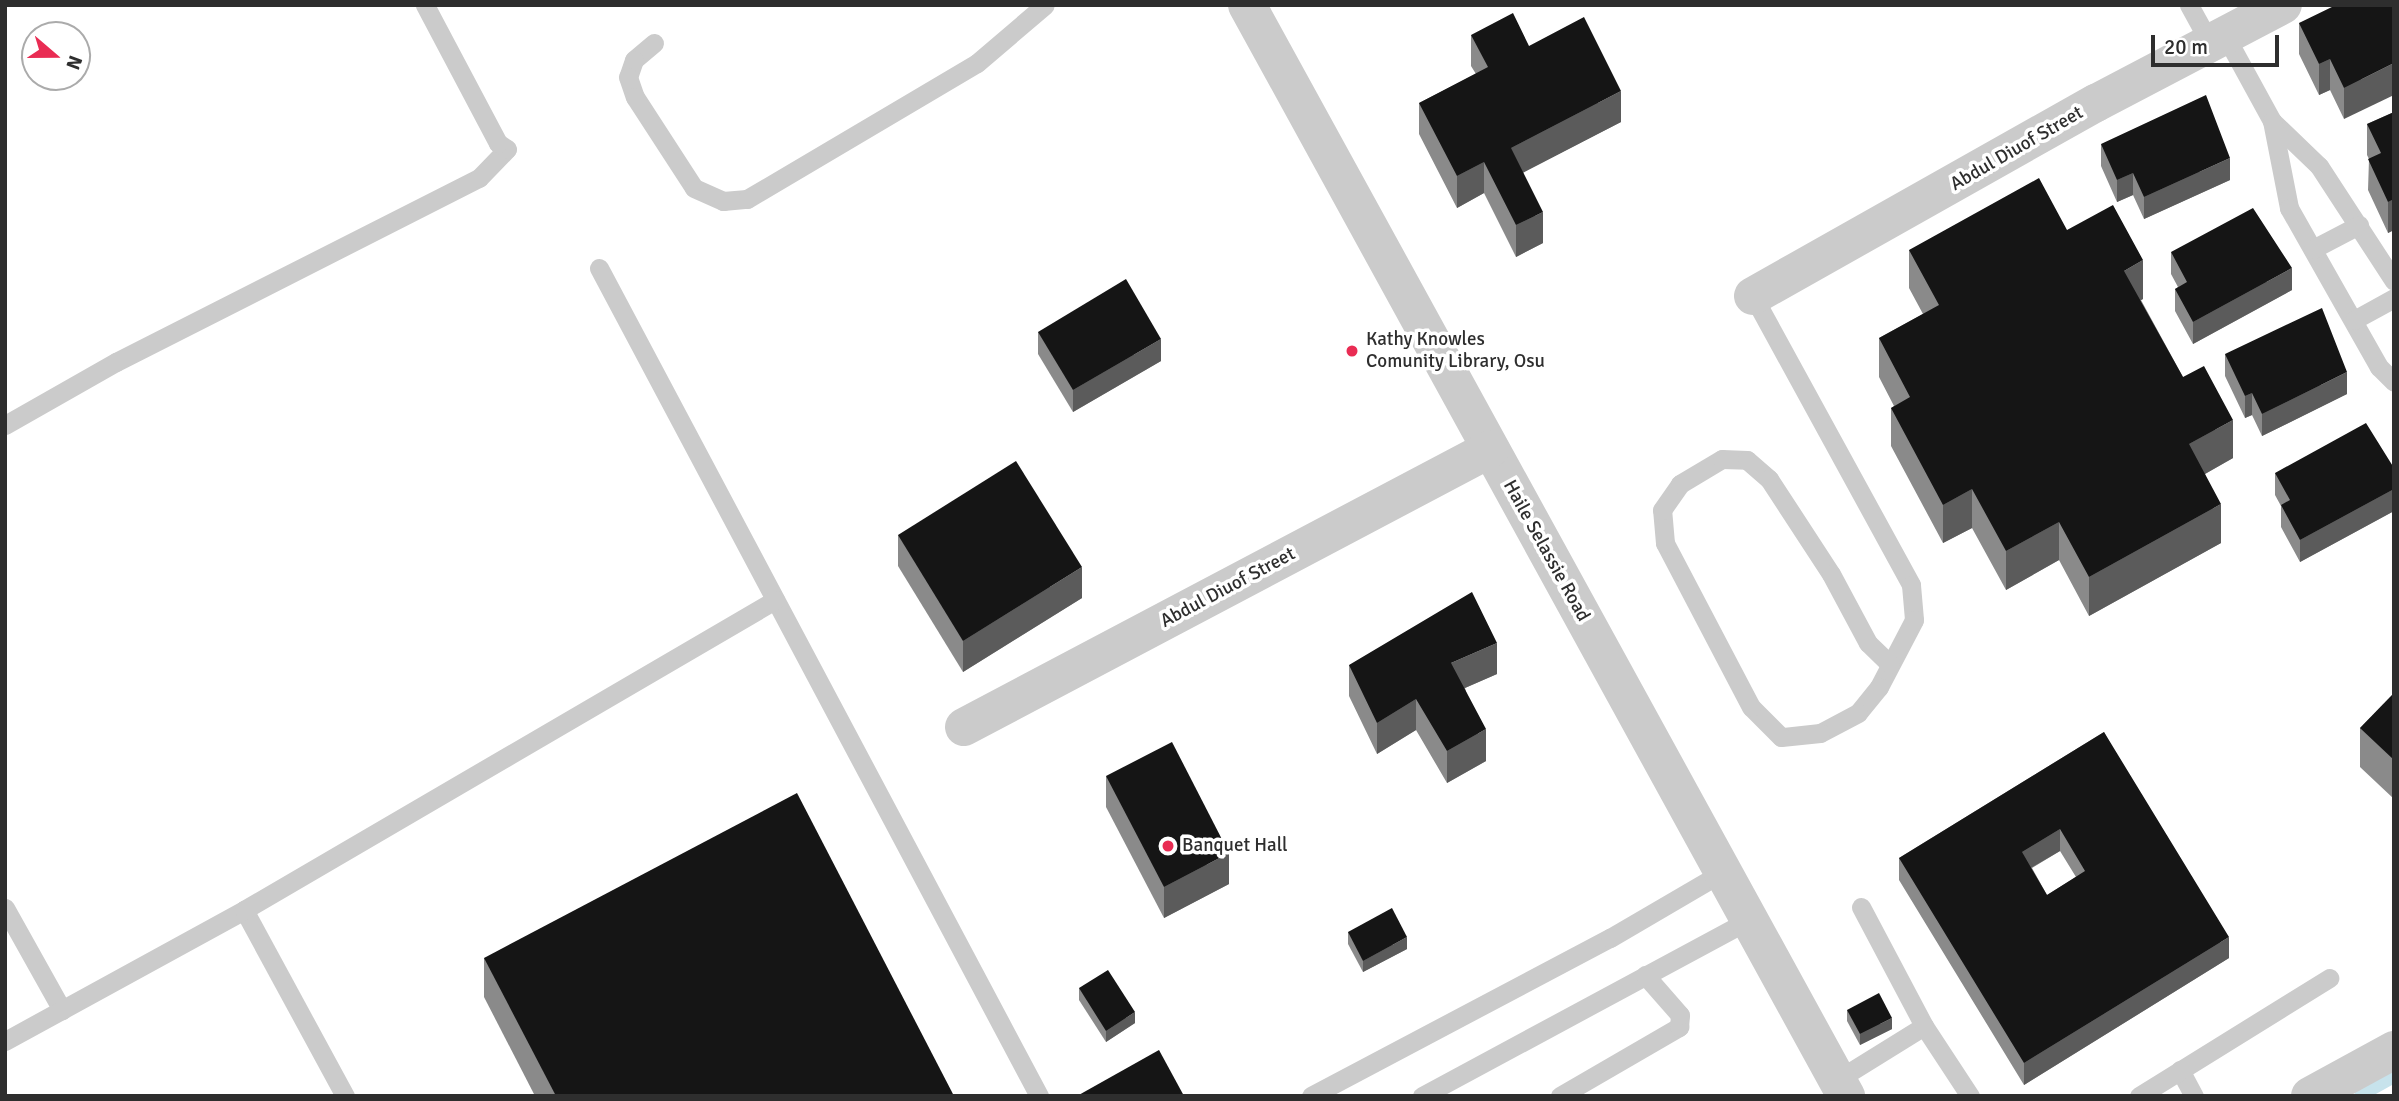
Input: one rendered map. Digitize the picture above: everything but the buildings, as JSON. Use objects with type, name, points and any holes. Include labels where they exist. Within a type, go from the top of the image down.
[{"type":"street","name":"Haile Selassie Road","points":[[1247,5],[1841,1088]]},
{"type":"street","name":"Abdul Diuof Street","points":[[1753,296],[2096,103],[2283,5]]},
{"type":"street","name":"Abdul Diuof Street","points":[[964,727],[1490,449]]},
{"type":"street","points":[[2310,1096],[2394,1050]]},
{"type":"lane","points":[[5,425],[116,362],[479,178],[507,149],[498,143],[425,5]]},
{"type":"lane","points":[[654,43],[634,60],[628,77],[635,97],[694,188],[723,201],[747,199],[977,63],[1045,5]]},
{"type":"lane","points":[[2189,5],[2218,41],[2272,121],[2319,166],[2394,281]]},
{"type":"lane","points":[[2272,121],[2283,190],[2379,367],[2394,383]]},
{"type":"lane","points":[[2313,249],[2359,225]]},
{"type":"lane","points":[[599,268],[1039,1096]]},
{"type":"lane","points":[[1753,296],[1911,585],[1914,620],[1879,687],[1858,713],[1820,733],[1781,737],[1751,708],[1665,543],[1662,510],[1680,484],[1722,459],[1747,460],[1769,479],[1831,574],[1868,643],[1890,664]]},
{"type":"lane","points":[[2354,320],[2394,299]]},
{"type":"lane","points":[[5,1041],[244,910],[775,600]]},
{"type":"lane","points":[[1311,1096],[1610,938],[1723,872]]},
{"type":"lane","points":[[1861,907],[1924,1026],[1970,1096]]},
{"type":"lane","points":[[5,908],[62,1010]]},
{"type":"lane","points":[[244,910],[345,1096]]},
{"type":"lane","points":[[1422,1096],[1749,920]]},
{"type":"lane","points":[[1560,1096],[1679,1027],[1680,1015],[1645,975]]},
{"type":"lane","points":[[2139,1096],[2329,978]]},
{"type":"lane","points":[[1841,1088],[1924,1026]]},
{"type":"lane","points":[[2180,1070],[2194,1096]]},
{"type":"waterway","points":[[2360,1096],[2394,1077]]},
{"type":"place","name":"Kathy Knowles Comunity Library, Osu","points":[[1352,351]]},
{"type":"place","name":"Banquet Hall","points":[[1168,846]]}]
